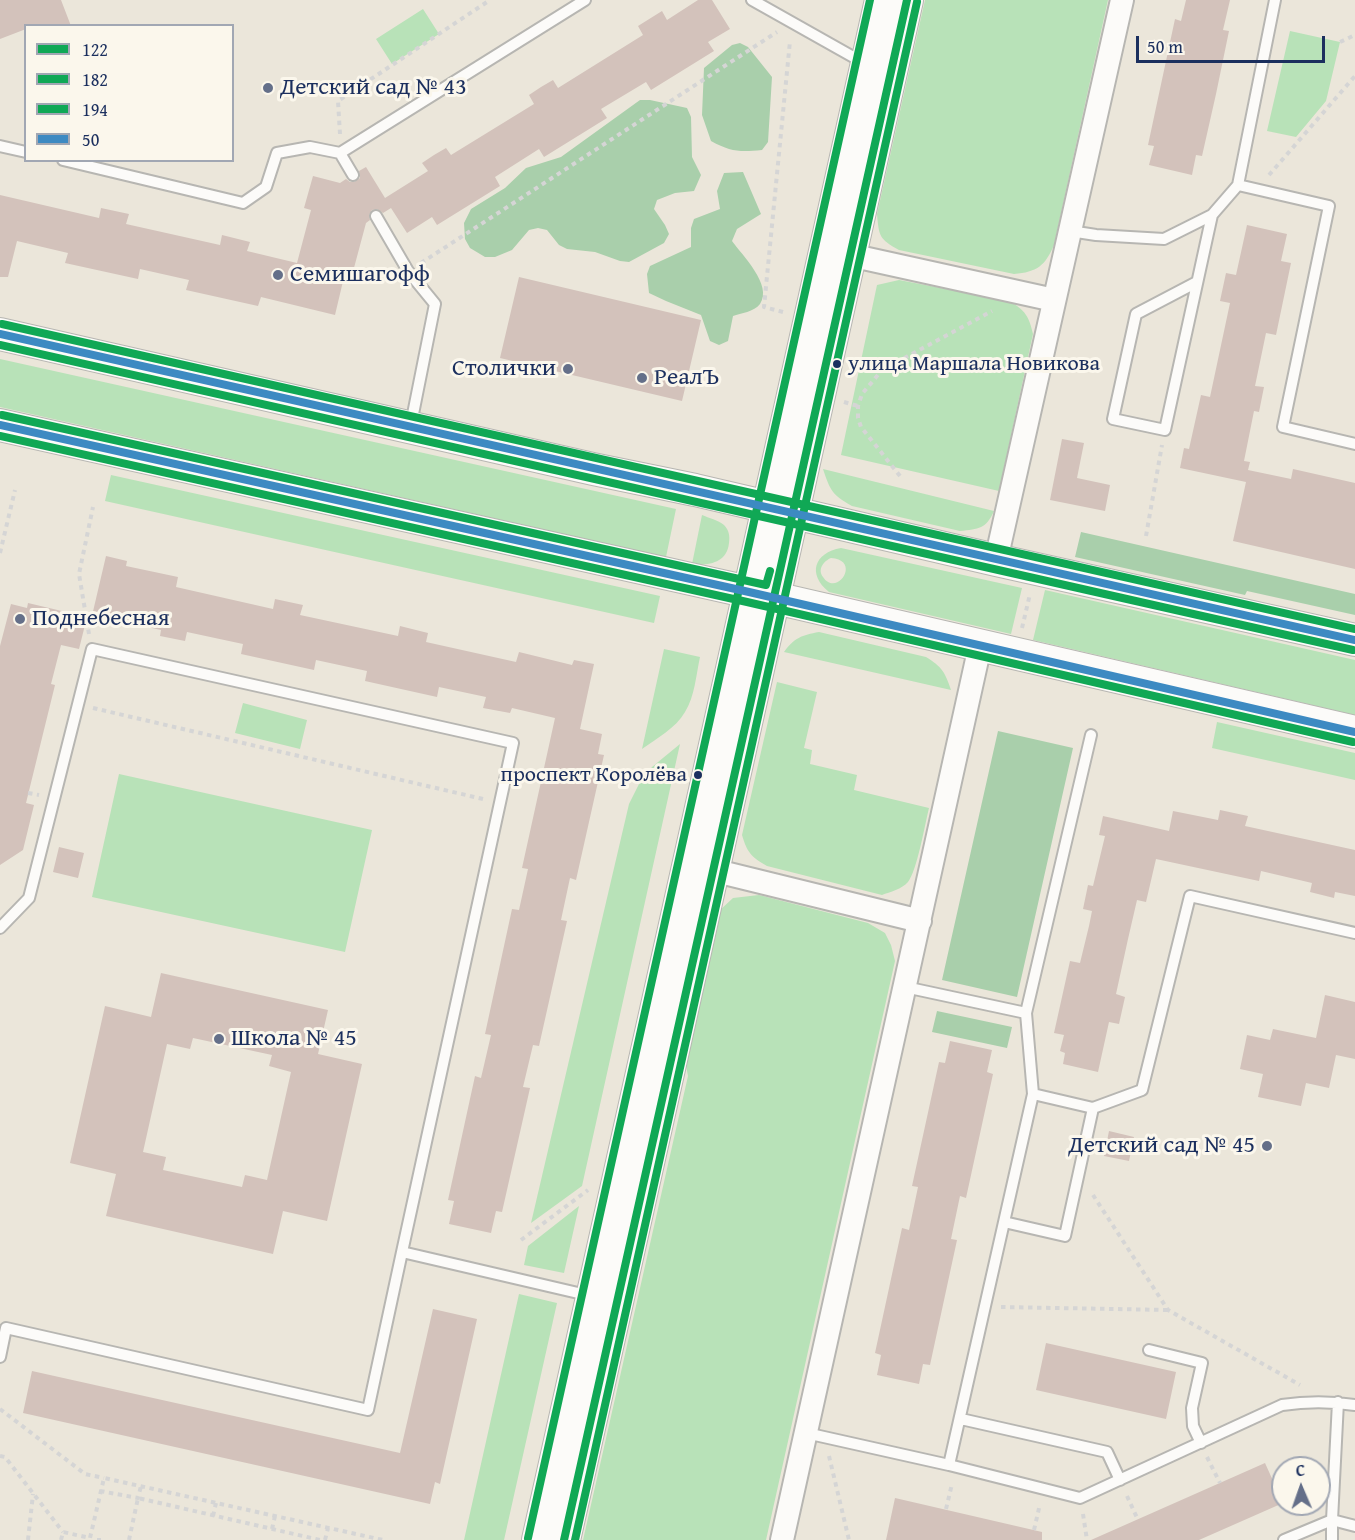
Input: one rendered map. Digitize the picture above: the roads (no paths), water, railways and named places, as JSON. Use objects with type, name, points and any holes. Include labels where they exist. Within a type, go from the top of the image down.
[{"type":"street","points":[[879,67],[881,0]]},
{"type":"street","points":[[564,1540],[605,1300],[879,67],[907,0]]},
{"type":"street","points":[[996,560],[1122,0]]},
{"type":"street","points":[[838,253],[1054,300]]},
{"type":"street","points":[[0,334],[1355,640]]},
{"type":"street","points":[[0,425],[762,595],[1355,732]]},
{"type":"street","points":[[782,1540],[980,646]]},
{"type":"street","points":[[701,868],[920,921]]},
{"type":"street","points":[[538,1540],[605,1300]]},
{"type":"lane","points":[[71,162],[243,203],[267,188],[277,153],[310,147],[340,153],[585,0]]},
{"type":"lane","points":[[752,0],[879,67]]},
{"type":"lane","points":[[1070,231],[1164,239],[1212,215],[1238,185],[1275,0]]},
{"type":"lane","points":[[0,146],[24,152]]},
{"type":"lane","points":[[340,153],[353,175]]},
{"type":"lane","points":[[1238,185],[1329,206],[1283,427],[1355,444]]},
{"type":"lane","points":[[1197,282],[1136,315],[1113,419],[1165,430],[1212,215]]},
{"type":"lane","points":[[376,216],[408,271],[435,304],[411,427]]},
{"type":"lane","points":[[0,928],[29,898],[92,649],[513,743],[368,1410],[6,1328],[0,1357]]},
{"type":"lane","points":[[953,1466],[961,1419],[1033,1094],[1026,1013],[1091,735]]},
{"type":"lane","points":[[1033,1094],[1093,1108],[1142,1090],[1190,896],[1355,933]]},
{"type":"lane","points":[[905,987],[1026,1013]]},
{"type":"lane","points":[[1004,1222],[1065,1236],[1093,1108]]},
{"type":"lane","points":[[402,1252],[605,1300]]},
{"type":"lane","points":[[1149,1350],[1202,1362],[1192,1408],[1193,1426],[1201,1443]]},
{"type":"lane","points":[[806,1433],[953,1466],[1080,1498],[1282,1405],[1307,1401],[1355,1405]]},
{"type":"lane","points":[[1332,1540],[1338,1402]]},
{"type":"lane","points":[[961,1419],[1107,1452],[1120,1480]]},
{"type":"lane","points":[[1284,1540],[1332,1520],[1355,1526]]},
{"type":"place","name":"Детский сад № 43","points":[[268,88]]},
{"type":"place","name":"Семишагофф","points":[[278,275]]},
{"type":"place","name":"улица Маршала Новикова","points":[[837,364]]},
{"type":"place","name":"Столички","points":[[568,369]]},
{"type":"place","name":"РеалЪ","points":[[642,378]]},
{"type":"place","name":"Поднебесная","points":[[20,619]]},
{"type":"place","name":"проспект Королёва","points":[[698,775]]},
{"type":"place","name":"Школа № 45","points":[[219,1039]]},
{"type":"place","name":"Детский сад № 45","points":[[1267,1146]]}]
